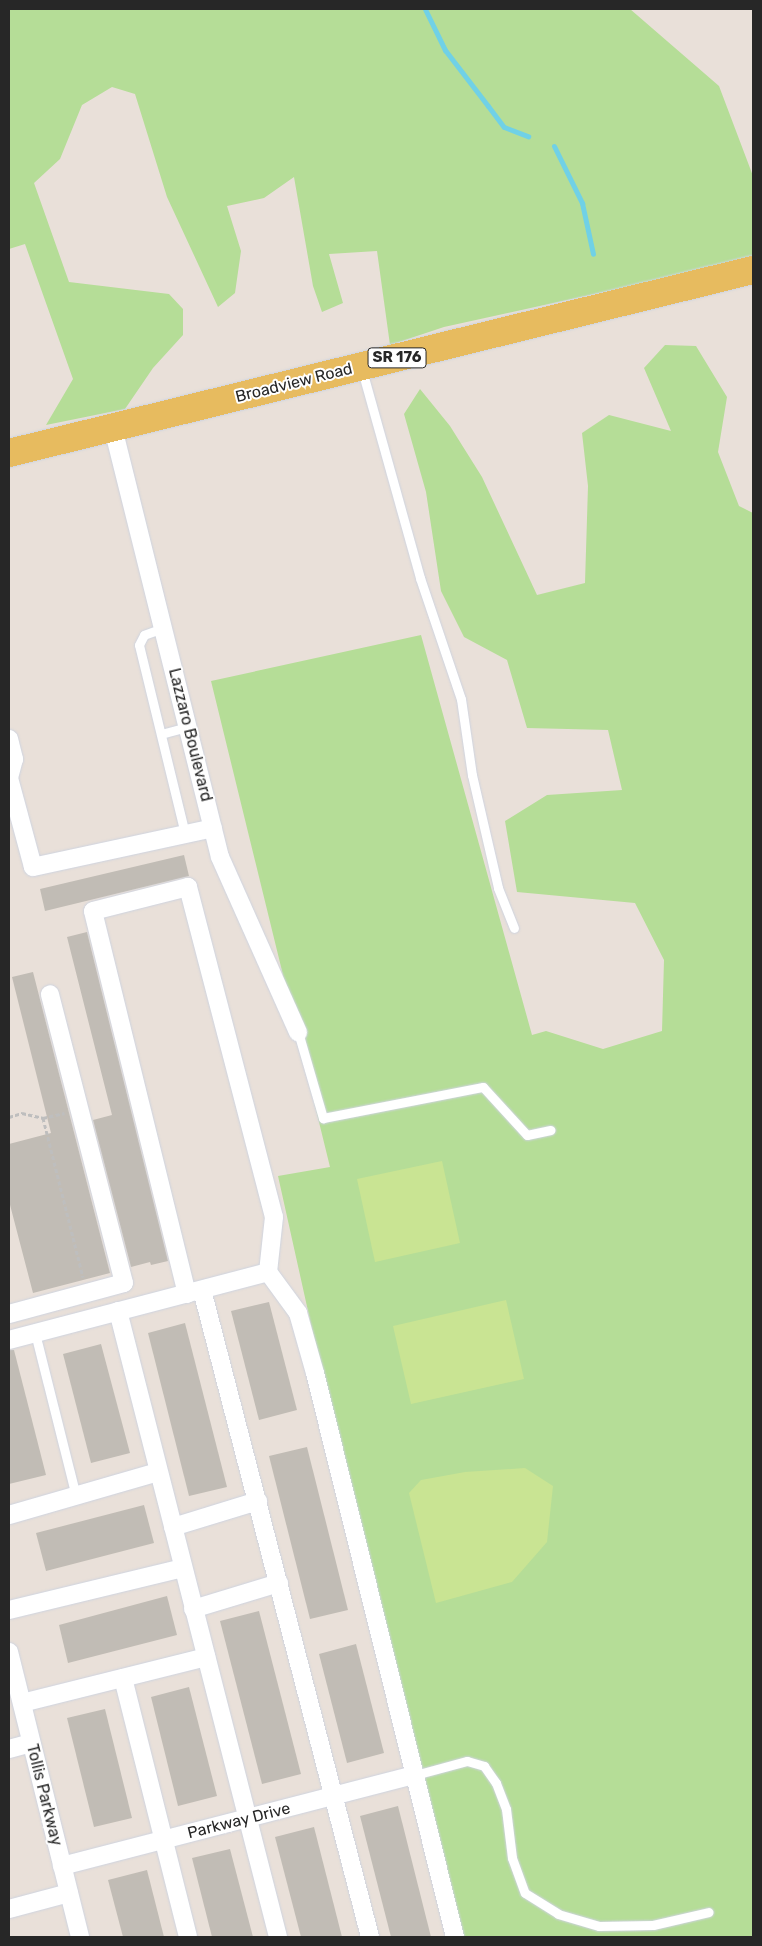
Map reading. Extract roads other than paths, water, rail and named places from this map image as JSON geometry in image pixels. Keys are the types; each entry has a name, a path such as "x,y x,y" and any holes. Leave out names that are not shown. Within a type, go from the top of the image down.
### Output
{"main road":[{"name":"Broadview Road","path":"9,453 753,270"}],"street":[{"name":"Lazzaro Boulevard","path":"113,428 220,857 298,1032"},
{"path":"9,739 14,759 9,778 33,867 213,828"},
{"path":"370,1937 258,1502 195,1292 93,911 188,887 274,1217 268,1272 298,1313 455,1937"},
{"path":"9,1314 124,1283 50,994"},
{"path":"9,1340 268,1272"},
{"path":"118,1311 278,1937"},
{"path":"9,1515 158,1472"},
{"path":"172,1527 258,1502"},
{"path":"9,1610 183,1568"},
{"path":"193,1608 279,1583"},
{"name":"Tollis Parkway","path":"9,1652 80,1937"},
{"path":"22,1703 206,1657"},
{"path":"123,1678 188,1937"},
{"path":"9,1749 32,1743"},
{"name":"Parkway Drive","path":"62,1866 415,1775"},
{"path":"9,1909 69,1893"}],"lane":[{"path":"361,366 420,578 460,699 472,774 498,888 514,928"},
{"path":"163,628 144,635 139,645 185,834"},
{"path":"161,734 188,727"},
{"path":"298,1032 323,1118 483,1088 527,1135 550,1130"},
{"path":"35,1333 76,1496"},
{"path":"415,1775 467,1761 484,1766 496,1783 506,1809 512,1858 524,1893 558,1914 599,1926 653,1925 709,1912"}],"waterway":[{"path":"425,9 445,50 504,127 528,136"},
{"path":"554,146 582,203 593,254"}]}
